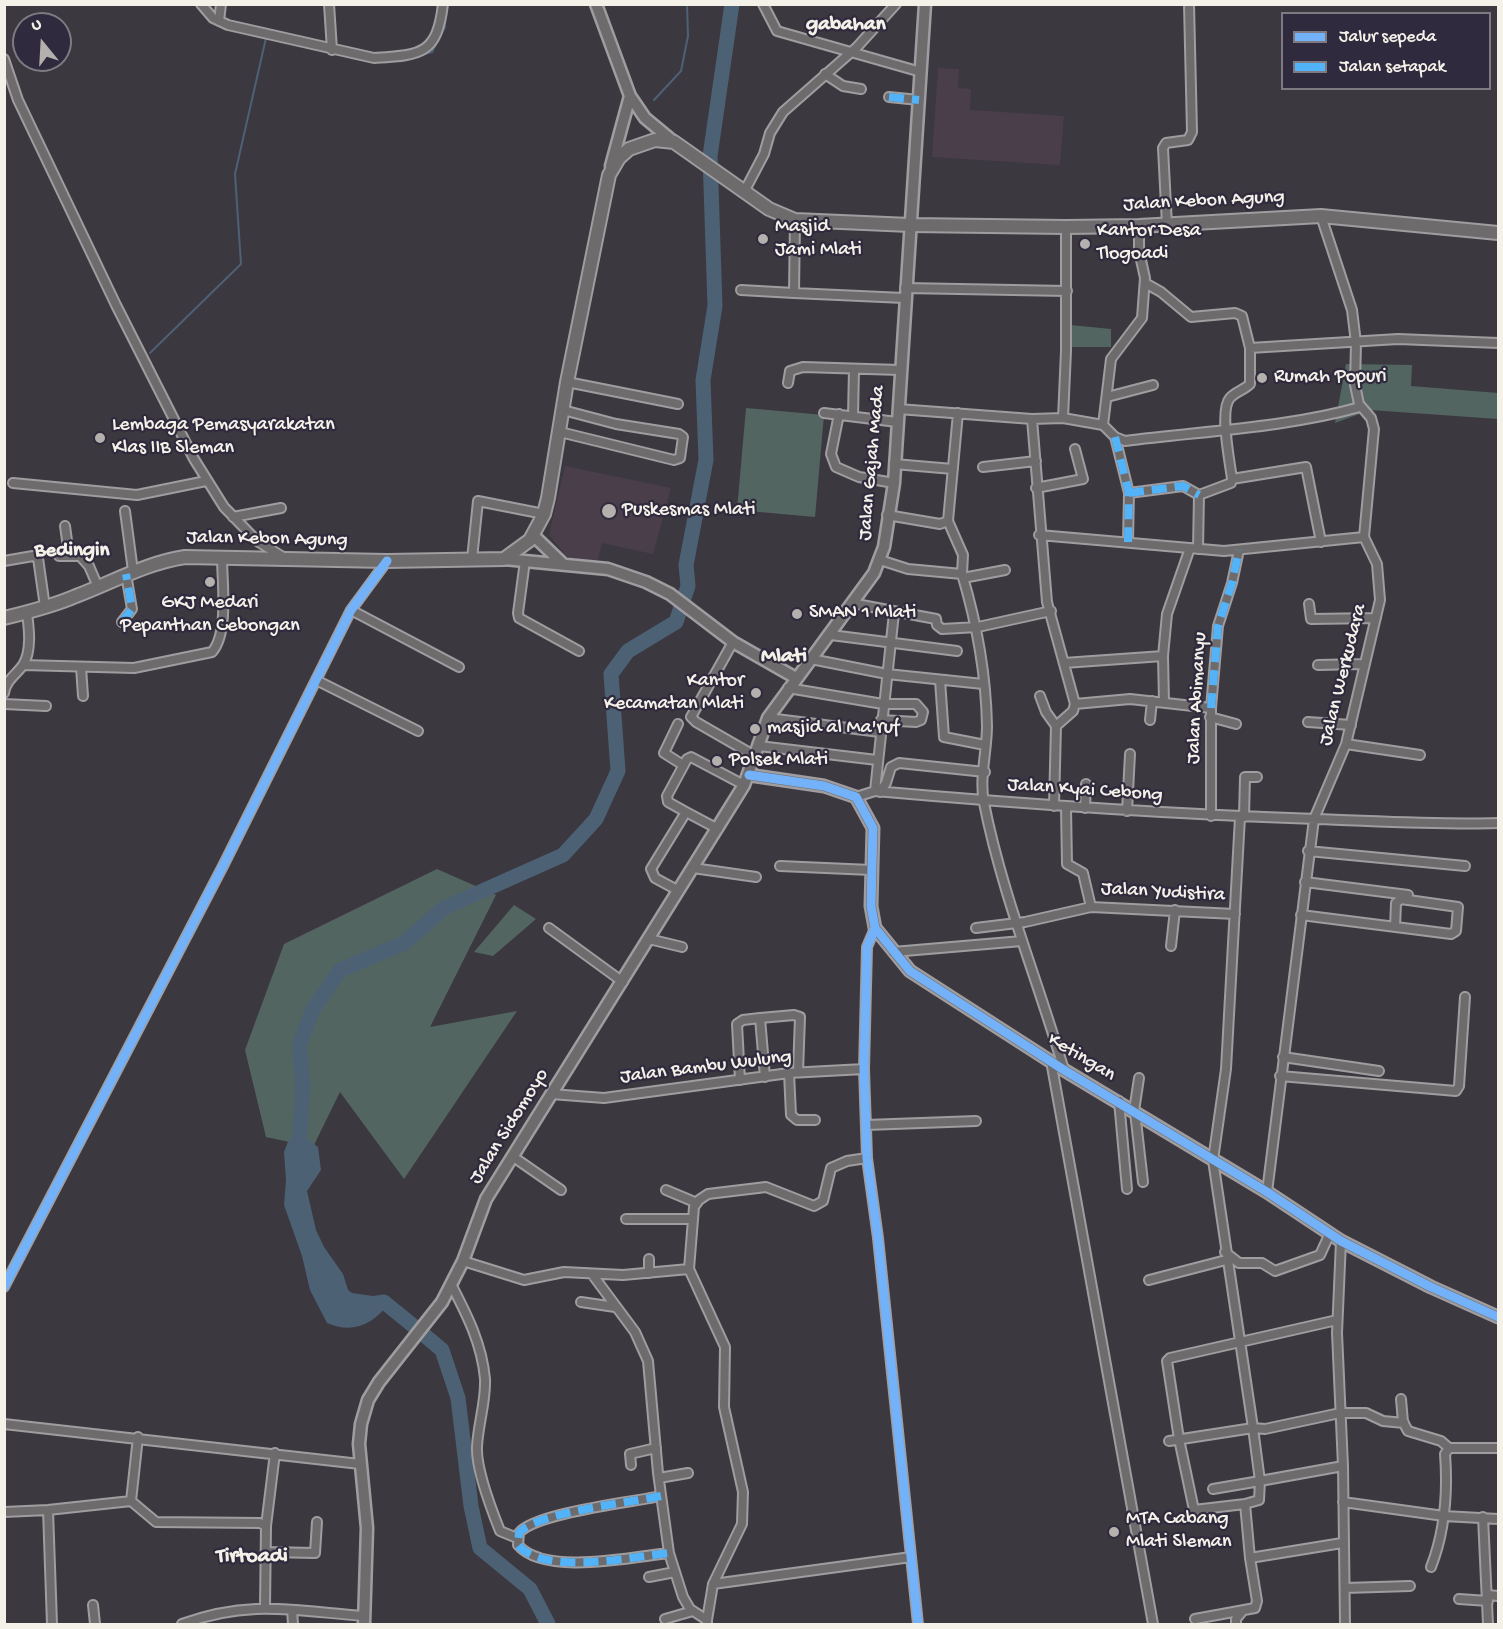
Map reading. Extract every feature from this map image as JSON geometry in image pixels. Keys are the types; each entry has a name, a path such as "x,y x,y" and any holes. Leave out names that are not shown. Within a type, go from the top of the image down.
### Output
{"main road":[{"path":"596,4 630,96 645,118 674,142"},
{"name":"Jalan Gajah Mada","path":"795,678 831,635 851,603 874,573 884,547 887,515 894,483 926,4"},
{"path":"504,559 534,536 544,514 567,382 609,175 630,96"},
{"path":"609,175 619,158 641,143 655,140 674,142"},
{"name":"Jalan Kebon Agung","path":"674,142 769,209 795,219 910,225 1066,227 1167,225 1321,216 1498,232"},
{"path":"534,536 563,564"},
{"name":"Jalan Kebon Agung","path":"4,618 45,607 163,560 222,557 387,561 504,559"},
{"path":"504,559 608,569 645,582 670,594 733,642 795,678"},
{"name":"Jalan Sidomoyo","path":"364,1620 367,1528 360,1464 361,1424 368,1400 442,1302 463,1261 486,1199 718,829 747,780 768,718 795,678"},
{"path":"747,780 824,786 856,797 873,828 871,870 875,928"},
{"name":"Ketingan","path":"875,928 910,970 1051,1062 1267,1192 1341,1241 1431,1287 1498,1317"}],"street":[{"path":"201,4 219,21 332,50 374,58 395,57 428,48 435,41 443,4"},
{"path":"219,21 221,4"},
{"path":"328,4 332,50"},
{"path":"763,4 777,31 921,72"},
{"path":"739,188 764,154 770,133 783,112 857,47 896,4"},
{"path":"1167,225 1163,148 1166,143 1188,140 1192,132 1189,4"},
{"path":"4,59 18,100 116,305 206,481 233,517 258,541 283,558"},
{"path":"825,74 843,86 861,89"},
{"path":"889,96 919,100"},
{"path":"1039,535 1194,549 1239,550 1364,537 1374,429 1371,418 1360,407 1355,385 1356,343 1352,310 1321,216"},
{"path":"794,293 795,219"},
{"path":"1103,425 1112,359 1142,318 1145,283 1139,251 1139,226"},
{"path":"1062,418 1067,291 1066,227"},
{"path":"1129,493 1183,486 1198,495 1224,488 1231,483 1225,429 1228,401 1246,388 1251,379 1250,348 1242,316 1235,313 1191,317 1161,292 1145,283"},
{"path":"741,290 794,293 1067,291"},
{"path":"1250,348 1398,339 1498,343"},
{"path":"788,383 789,373 796,368 900,370"},
{"path":"853,416 854,369"},
{"path":"567,382 678,404"},
{"path":"1107,397 1154,385"},
{"path":"898,409 1032,419 1062,418 1103,425 1115,437 1125,441 1325,415 1360,407"},
{"path":"560,432 674,460 680,458 684,442 683,437 679,434 616,424 563,411"},
{"path":"824,413 897,422"},
{"path":"958,413 948,521 963,555 963,576 978,627 983,684 984,801 1022,941 1064,1070"},
{"path":"839,414 831,454 836,467 859,477 894,483"},
{"path":"1032,419 1039,535 1047,602 1076,704 1073,711 1056,726"},
{"path":"1115,437 1129,493 1128,542"},
{"path":"1036,488 1083,479 1075,449"},
{"path":"983,467 1036,461"},
{"path":"894,464 953,469"},
{"path":"1232,479 1306,467 1321,542"},
{"path":"13,483 137,495 206,481"},
{"path":"1164,702 1163,656 1169,606 1194,549 1198,495"},
{"path":"472,559 478,501 544,514"},
{"path":"233,517 281,508"},
{"path":"122,622 132,609 125,511"},
{"path":"887,515 939,524 948,521"},
{"path":"65,526 69,555"},
{"name":"Jalan Werkudara","path":"1267,1192 1308,851 1314,819 1346,744 1363,664 1380,600 1377,564 1364,537"},
{"name":"Jalan Abimanyu","path":"1211,816 1210,708 1218,626 1232,583 1239,550"},
{"path":"59,556 69,555 82,558 98,587"},
{"path":"4,561 33,556 38,558 45,607"},
{"path":"23,664 147,667 212,652 216,647 222,627 222,557"},
{"path":"880,560 908,569 963,576 1005,570"},
{"path":"4,1287 223,866 351,610 387,561"},
{"path":"525,561 518,616 522,621 579,651"},
{"path":"851,603 894,613 936,619 937,625 942,629 978,627 1051,611"},
{"path":"1309,604 1311,619 1376,618"},
{"path":"351,610 459,667"},
{"path":"4,693 9,681 23,664 29,635 27,613"},
{"path":"877,791 877,760 894,613"},
{"path":"831,635 957,651"},
{"path":"733,642 691,717 696,722 757,751 877,760"},
{"path":"1064,663 1163,656"},
{"path":"811,659 887,674 983,684"},
{"path":"1318,665 1363,664"},
{"path":"81,667 83,696"},
{"path":"316,680 418,731"},
{"path":"940,680 944,737 985,745"},
{"path":"788,688 883,704 916,705 922,708 922,716 916,722 881,720"},
{"path":"1040,696 1046,712 1056,726 1054,806"},
{"path":"1076,704 1130,699 1210,708"},
{"path":"1150,720 1152,701"},
{"path":"4,704 46,706"},
{"path":"1210,717 1236,724"},
{"path":"768,718 880,732"},
{"path":"1308,722 1351,725"},
{"path":"678,723 664,753 683,765"},
{"path":"1346,744 1420,755"},
{"path":"1127,811 1130,754"},
{"path":"718,829 667,799 683,765 691,757 747,780"},
{"path":"877,791 886,783 891,767 899,763 985,772"},
{"path":"1257,777 1245,777 1224,1089 1213,1160 1226,1256 1240,1342 1253,1428 1260,1481 1259,1500 1245,1504 1194,1510 1179,1439 1168,1359 1240,1342 1337,1320"},
{"path":"1085,808 1086,784"},
{"name":"Jalan Kyai Cebong","path":"856,797 877,791 1066,808 1211,816 1450,824 1498,823"},
{"name":"Jalan Yudistira","path":"1066,808 1067,864 1083,873 1091,907 1235,914"},
{"path":"679,891 652,876 651,869 686,812"},
{"path":"1308,851 1466,866"},
{"path":"780,866 871,870"},
{"path":"693,868 756,877"},
{"path":"1305,882 1459,901"},
{"path":"1301,915 1395,927 1454,933 1458,907 1401,899 1396,903 1395,927"},
{"path":"975,928 1017,923 1091,907"},
{"path":"1171,946 1175,910"},
{"path":"549,928 623,982"},
{"path":"875,928 867,947 864,1070 867,1158 878,1238 918,1624"},
{"path":"649,939 682,947"},
{"path":"894,952 1022,941"},
{"path":"1280,1076 1456,1091 1459,1086 1465,997"},
{"path":"740,1080 737,1024 743,1020 800,1017 798,1072"},
{"path":"760,1018 765,1077"},
{"path":"1283,1057 1379,1071"},
{"path":"1051,1062 1153,1624"},
{"name":"Jalan Bambu Wulung","path":"551,1094 604,1098 798,1072 864,1070"},
{"path":"789,1073 790,1115 797,1120 815,1119"},
{"path":"1139,1078 1135,1112 1143,1182"},
{"path":"1119,1101 1127,1189"},
{"path":"866,1125 976,1121"},
{"path":"512,1156 561,1190"},
{"path":"592,1274 641,1341 648,1361 658,1478 669,1553 683,1598 693,1611 707,1622 713,1584 742,1524 743,1492 724,1407 725,1347 689,1269 692,1219 697,1203 708,1194 766,1187 814,1206 823,1201 831,1168 846,1161 867,1158"},
{"path":"666,1190 697,1203"},
{"path":"626,1219 692,1219"},
{"path":"1149,1280 1226,1256 1239,1263 1262,1263 1275,1271 1320,1255 1330,1233"},
{"path":"1341,1241 1337,1320 1343,1466 1342,1543 1345,1624"},
{"path":"649,1259 649,1274"},
{"path":"463,1261 524,1280 564,1272 649,1274 689,1269"},
{"path":"451,1284 471,1324 482,1361 484,1398 477,1449 490,1508 500,1531 517,1538"},
{"path":"581,1302 615,1306"},
{"path":"1401,1399 1404,1423 1409,1433 1432,1438 1449,1448 1498,1448"},
{"path":"1169,1441 1265,1428 1340,1413 1366,1413 1383,1421 1404,1423"},
{"path":"4,1424 138,1437 360,1464"},
{"path":"131,1501 138,1437"},
{"path":"632,1465 630,1454 656,1448"},
{"path":"1431,1567 1442,1534 1447,1479 1444,1454 1449,1448"},
{"path":"265,1607 266,1526 275,1453"},
{"path":"1213,1489 1343,1466"},
{"path":"658,1478 688,1473"},
{"path":"661,1496 584,1509 530,1523 521,1530 517,1538 518,1545 531,1556 576,1562 669,1553"},
{"path":"4,1512 48,1510 131,1501 156,1522 260,1523 266,1526"},
{"path":"1343,1502 1444,1516 1498,1519"},
{"path":"1195,1619 1242,1612 1255,1608 1257,1605 1245,1504"},
{"path":"48,1510 52,1624"},
{"path":"1483,1517 1488,1624"},
{"path":"267,1552 315,1552 318,1522"},
{"path":"1250,1558 1342,1543"},
{"path":"713,1584 911,1557"},
{"path":"649,1577 675,1572"},
{"path":"1345,1588 1410,1586"},
{"path":"1459,1599 1498,1596"},
{"path":"93,1605 94,1624"},
{"path":"182,1624 222,1611 265,1607 364,1620"},
{"path":"292,1610 292,1624"},
{"path":"665,1619 693,1611"},
{"path":"1236,1624 1237,1616 1242,1612"}],"shaded area":[{"path":"938,68 959,69 958,88 971,89 970,110 1064,116 1060,165 932,157"},
{"path":"1070,325 1111,329 1111,347 1070,347"},
{"path":"1346,364 1412,365 1411,386 1498,393 1498,419 1370,410 1335,423"},
{"path":"746,408 824,415 815,517 737,510"},
{"name":"Puskesmas Mlati","path":"565,466 671,488 653,554 602,543 597,564 568,558 549,535"},
{"path":"437,869 496,895 430,1027 517,1011 404,1179 340,1092 313,1147 266,1137 245,1050 284,944"},
{"path":"514,905 536,919 493,956 474,952"}],"water":[{"path":"289,1139 307,1139 318,1147 321,1170 307,1191 316,1230 324,1247 343,1274 348,1290 352,1293 387,1298 389,1303 383,1311 369,1322 345,1328 327,1323 310,1290 302,1256 284,1205 286,1180 284,1152"}],"waterway":[{"path":"654,100 681,71 688,36 687,4"},
{"path":"298,1159 303,1085 299,1046 313,1009 340,970 404,943 444,908 563,855 596,819 618,771 611,674 628,651 676,622 688,586 686,565 706,460 703,380 715,306 710,156 732,4"},
{"path":"417,56 432,52 445,27 444,16"},
{"path":"150,353 241,264 235,174 266,38"},
{"path":"314,48 357,58"},
{"path":"370,1304 384,1302 416,1328"},
{"path":"423,1334 442,1350 458,1398 471,1506 480,1548 530,1589 548,1624"}],"marked path":[{"path":"889,97 919,100"},
{"path":"1115,437 1129,493 1128,542"},
{"path":"1129,493 1183,486 1199,495"},
{"path":"1211,708 1218,626 1232,583 1239,550"},
{"path":"122,622 132,609 126,574"},
{"path":"661,1496 585,1509 544,1520 528,1526 519,1533 518,1545 530,1554 547,1560 567,1562 612,1560 669,1553"}],"cycle path":[{"path":"4,1287 223,866 351,610 387,561"},
{"path":"749,775 824,786 856,797 873,828 871,906 875,928 910,971 1064,1070 1267,1192 1341,1241 1431,1287 1498,1317"},
{"path":"875,928 867,947 864,1069 867,1158 878,1238 918,1624"}],"place":[{"name":"Masjid Jami Mlati","path":"763,239"},
{"name":"Kantor Desa Tlogoadi","path":"1085,244"},
{"name":"Rumah Popuri","path":"1262,378"},
{"name":"Lembaga Pemasyarakatan Klas IIB Sleman","path":"100,438"},
{"name":"Puskesmas Mlati","path":"609,511"},
{"name":"GKJ Medari Pepanthan Cebongan","path":"210,582"},
{"name":"SMAN 1 Mlati","path":"797,614"},
{"name":"Kantor Kecamatan Mlati","path":"756,693"},
{"name":"masjid al Ma'ruf","path":"755,729"},
{"name":"Polsek Mlati","path":"717,761"},
{"name":"MTA Cabang Mlati Sleman","path":"1114,1532"}],"district":[{"name":"gabahan","path":"846,26"},
{"name":"Bedingin","path":"72,552"},
{"name":"Mlati","path":"784,658"},
{"name":"Tirtoadi","path":"252,1558"}]}
